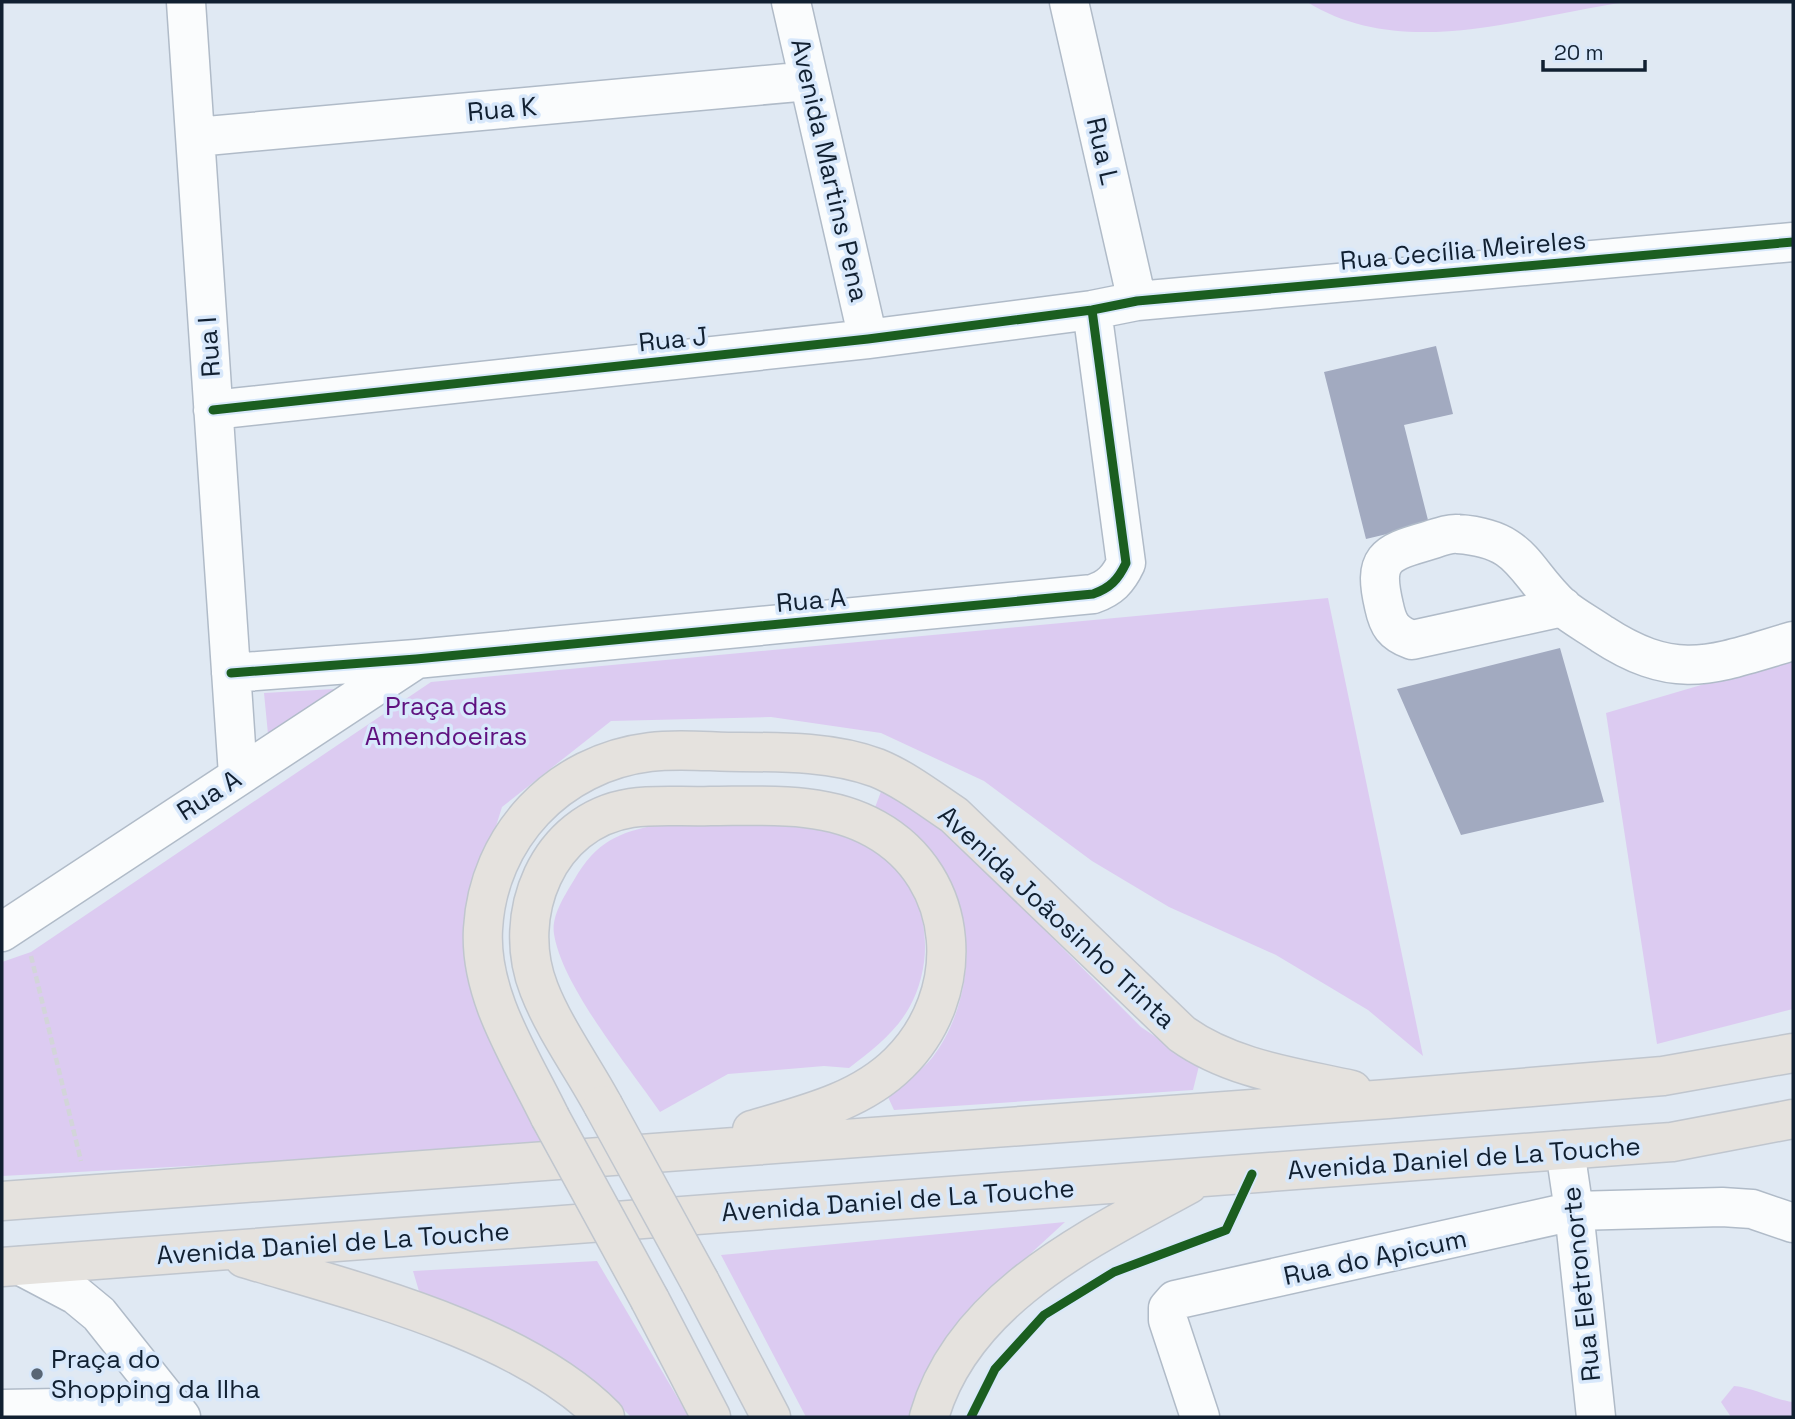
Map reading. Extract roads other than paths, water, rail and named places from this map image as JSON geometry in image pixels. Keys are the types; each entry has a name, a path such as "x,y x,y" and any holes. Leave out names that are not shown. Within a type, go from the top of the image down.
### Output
{"main road":[{"name":"Avenida Joãosinho Trinta","path":"711,1417 550,1117 494,1002 487,974 483,931 489,889 503,852 526,817 557,790 595,767 651,752 801,752 877,769 918,791 954,815 1182,1034 1198,1045 1237,1063 1388,1099"},
{"name":"Avenida Joãosinho Trinta","path":"684,1150 845,1099 898,1064 932,1019 942,993 947,965 946,930 939,898 923,870 904,848 875,828 821,809 762,806 630,808 586,826 565,843 546,865 534,893 530,919 530,951 539,989 771,1417"},
{"path":"2,1201 1388,1099 1663,1076 1793,1054"},
{"name":"Avenida Daniel de La Touche","path":"11,1267 1672,1142 1793,1119"},
{"path":"929,1417 950,1371 977,1329 1010,1296 1086,1241 1201,1177"},
{"path":"222,1251 391,1303 457,1327 550,1376 605,1417"}],"street":[{"name":"Rua I","path":"186,2 238,775"},
{"name":"Avenida Martins Pena","path":"791,2 868,339"},
{"name":"Rua L","path":"1069,2 1137,301"},
{"name":"Rua K","path":"195,137 809,81"},
{"name":"Rua Cecília Meireles","path":"1137,301 1793,242"},
{"name":"Rua J","path":"213,410 868,339 1092,310 1137,301"},
{"name":"Rua A","path":"231,673 416,659 1093,594 1108,589 1119,577 1126,563 1092,310"},
{"path":"1563,607 1642,657 1669,665 1704,666 1793,641"},
{"name":"Rua A","path":"12,942 238,775 416,659"},
{"name":"Rua Eletronorte","path":"1565,1150 1596,1417"},
{"name":"Rua do Apicum","path":"1200,1417 1168,1320 1168,1308 1175,1300 1574,1211 1722,1207 1752,1209 1793,1223"},
{"path":"11,1267 76,1295 99,1314 176,1412"},
{"path":"2,1409 176,1412"}],"place":[{"name":"Praça do Shopping da Ilha","path":"37,1374"}],"park label":[{"name":"Praça das Amendoeiras","path":"446,721"}]}
